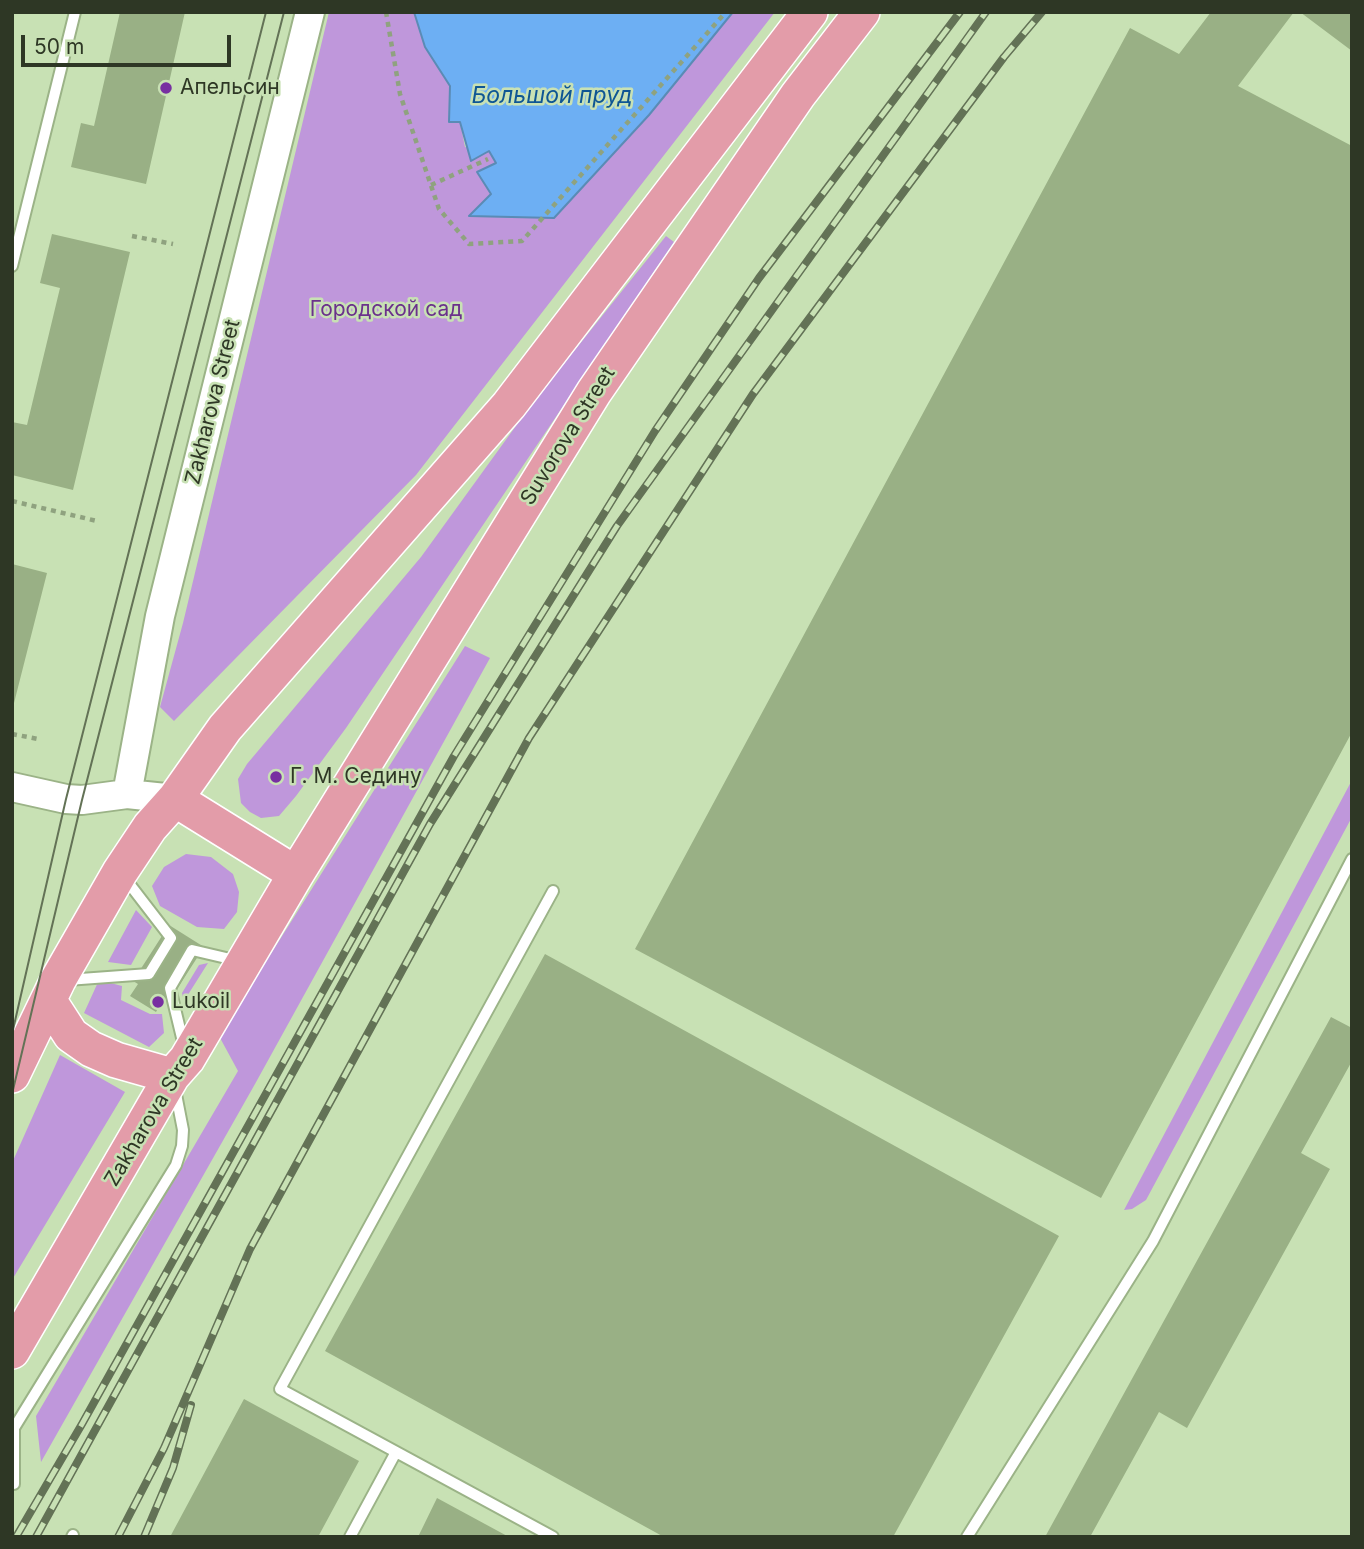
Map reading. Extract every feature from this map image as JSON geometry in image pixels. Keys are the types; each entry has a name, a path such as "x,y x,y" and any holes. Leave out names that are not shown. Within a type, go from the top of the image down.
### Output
{"main road":[{"path":"12,1075 53,991 120,872 150,827 175,799 225,729 509,405 810,12"},
{"name":"Suvorova Street","path":"296,874 594,392 798,95 862,12"},
{"path":"175,799 296,874"},
{"name":"Zakharova Street","path":"12,1351 296,874"},
{"path":"53,991 71,1035 91,1049 116,1060 179,1067"}],"street":[{"name":"Zakharova Street","path":"127,794 160,616 310,12"},
{"path":"12,787 74,799 127,794 175,799"}],"lane":[{"path":"12,266 75,12"},
{"path":"967,1537 1153,1241 1352,859"},
{"path":"53,991 149,974 171,938 120,872"},
{"path":"552,891 280,1389 553,1537"},
{"path":"14,1485 14,1428 176,1165 182,1146 179,1067 170,988 192,950 243,962"},
{"path":"350,1537 396,1452"}],"path":[{"path":"386,12 400,94 439,209 469,244 522,241 726,12"},
{"path":"431,186 488,159"},
{"path":"132,236 173,244"},
{"path":"12,501 97,521"},
{"path":"12,734 38,739"}],"green space":[{"name":"Городской сад","path":"329,12 414,12 425,47 450,86 449,122 460,122 465,147 489,151 496,163 491,194 469,216 554,218 649,115 733,12 775,12 416,475 174,721 160,707 183,623"},
{"path":"666,236 674,242 346,728 279,816 261,818 250,812 241,803 238,779 247,764 421,557 534,401"},
{"path":"465,646 490,658 255,1084 41,1462 36,1416 238,1071 219,1036"},
{"path":"1352,780 1352,817 1146,1200 1132,1209 1124,1210"},
{"path":"186,854 211,857 233,874 239,892 237,912 224,929 197,927 160,906 152,886 164,867"},
{"path":"136,910 152,927 131,965 108,962"},
{"path":"208,963 184,1001 182,993 199,965"},
{"path":"99,980 122,986 121,1000 150,1014 162,1014 164,1033 149,1047 84,1013"},
{"path":"60,1055 125,1092 12,1280 12,1163"}],"water":[{"name":"Большой пруд","path":"414,12 733,12 649,115 554,218 469,216 491,194 477,172 496,163 489,151 471,161 460,122 449,122 450,86 425,47"}],"building":[{"path":"120,12 185,12 146,184 71,167 81,123 94,126"},
{"path":"1211,12 1294,12 1238,86 1352,146 1352,732 1101,1198 635,949 1130,28 1179,54"},
{"path":"1300,12 1352,12 1352,51"},
{"path":"52,234 130,252 73,490 12,475 12,422 27,425 60,288 40,283"},
{"path":"12,564 47,573 13,707 12,707"},
{"path":"169,925 204,947 168,1003 162,1000 156,1012 130,996 138,984 133,981"},
{"path":"545,954 1059,1236 893,1537 664,1537 325,1351"},
{"path":"1331,1017 1352,1028 1352,1061 1301,1153 1330,1169 1187,1428 1159,1412 1090,1537 1045,1537"},
{"path":"244,1399 359,1461 318,1537 170,1537"},
{"path":"437,1498 509,1537 418,1537"}],"tram line":[{"path":"12,1034 66,799 266,12"},
{"path":"12,1094 82,800 284,12"}],"railway":[{"path":"16,1537 82,1424 454,756 655,431 759,278 960,12"},
{"path":"36,1537 430,824 617,526 986,12"},
{"path":"118,1537 164,1448 250,1249 529,738 753,394 1004,57 1042,12"},
{"path":"144,1537 173,1468 191,1405"}],"place":[{"name":"Апельсин","path":"166,88"},
{"name":"Г. М. Седину","path":"276,777"},
{"name":"Lukoil","path":"158,1002"}]}
